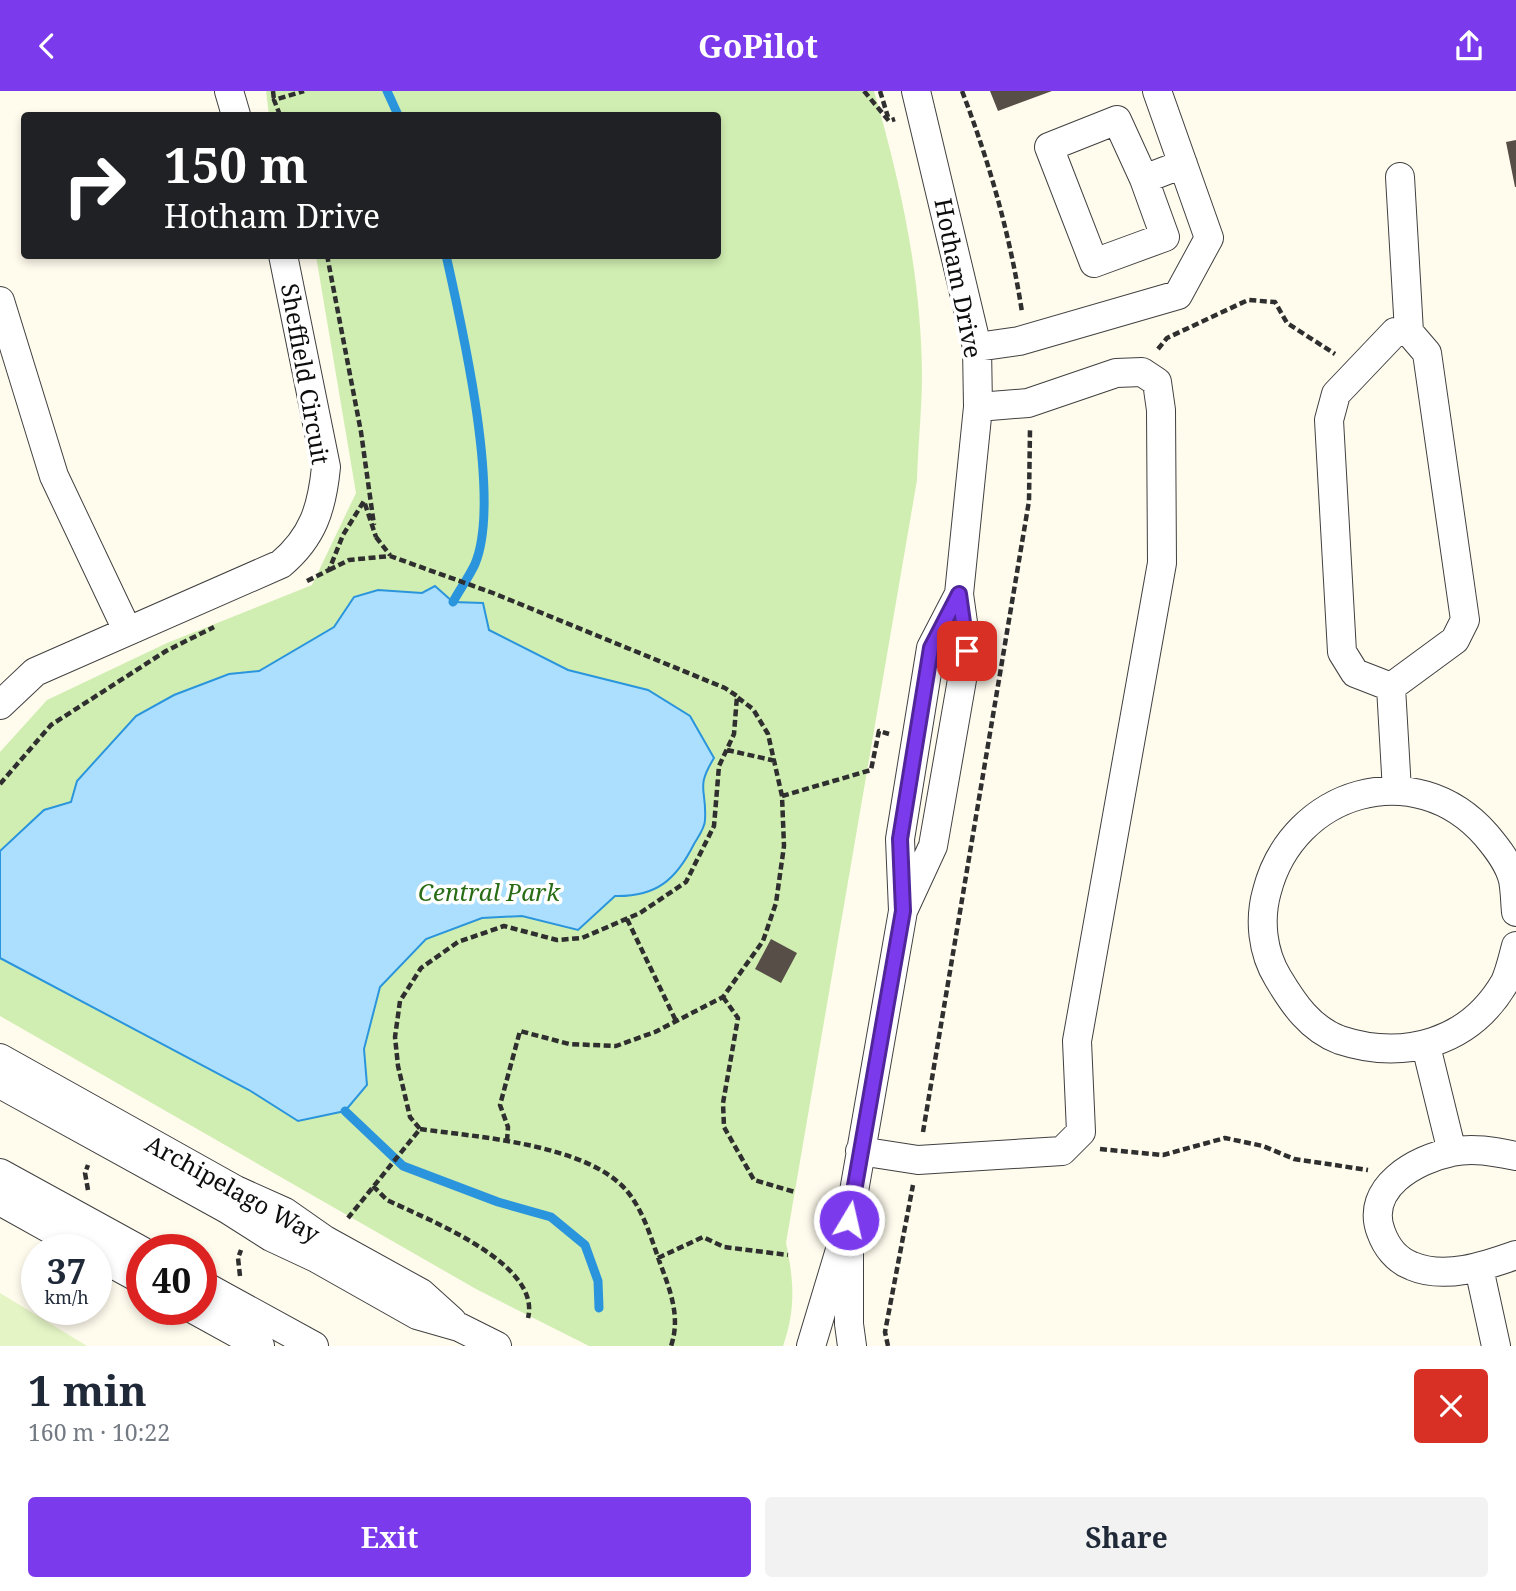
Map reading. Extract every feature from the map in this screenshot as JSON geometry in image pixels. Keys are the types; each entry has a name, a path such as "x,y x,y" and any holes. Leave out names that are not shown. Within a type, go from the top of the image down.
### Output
{"street":[{"path":"229,91 235,112"},
{"name":"Hotham Drive","path":"811,1346 849,1220 903,911 900,839 931,648 959,594 978,407 977,347 916,91"},
{"path":"977,347 1019,341 1178,295 1209,237 1157,91"},
{"path":"1116,120 1144,179 1165,237 1094,264 1049,147 1116,120"},
{"path":"1144,179 1183,164"},
{"path":"1391,687 1455,640 1465,620 1427,353 1409,332 1400,177"},
{"name":"Sheffield Circuit","path":"0,705 35,672 281,564 298,549 314,526 323,497 326,467 284,259"},
{"path":"0,301 54,476 127,630"},
{"path":"1391,687 1355,673 1342,652 1329,421 1336,394 1395,332 1409,332"},
{"path":"860,1151 918,1160 1062,1151 1082,1132 1077,1041 1162,563 1161,410 1157,382 1142,372 1116,373 1027,403 978,407"},
{"path":"1391,687 1397,791"},
{"path":"1516,912 1513,879 1501,853 1471,819 1437,800 1397,791 1371,792 1339,801 1302,826 1274,865 1261,911 1268,962 1299,1013 1338,1039 1388,1051 1426,1046 1475,1019 1505,981 1516,946"},
{"path":"1426,1046 1452,1152"},
{"name":"Archipelago Way","path":"0,1058 236,1190 285,1212 325,1240 421,1293 461,1335"},
{"name":"Archipelago Way","path":"0,1084 227,1209 271,1237 316,1258 417,1315 461,1335 497,1346"},
{"path":"1516,1156 1488,1150 1452,1152 1401,1172 1383,1193 1377,1221 1387,1248 1411,1266 1440,1272 1479,1268 1516,1255"},
{"path":"0,1173 126,1242"},
{"path":"0,1201 59,1234"},
{"name":"Hotham Drive","path":"849,1220 849,1324 852,1346"},
{"path":"1479,1268 1496,1346"},
{"path":"217,1293 314,1346"},
{"path":"217,1322 260,1346"}],"path":[{"path":"273,91 279,112"},
{"path":"274,100 304,91"},
{"path":"880,91 889,121"},
{"path":"328,259 361,432 376,537"},
{"path":"1142,372 1167,338 1248,300 1275,302 1287,324 1325,345 1356,374"},
{"path":"329,570 343,535 364,501 376,537 390,556"},
{"path":"304,583 349,560 390,556 493,593 725,688 753,709 768,734 782,796 784,846 776,903 763,941 723,997 676,1021 616,1046 569,1044 520,1031 500,1105 508,1127 508,1142"},
{"path":"0,784 51,725 166,651 216,626"},
{"path":"671,1346 675,1334 673,1299 643,1215 626,1189 607,1175 557,1151 420,1129 410,1117 398,1066 395,1037 400,1001 421,968 458,942 504,926 558,940 582,938 627,919 686,882 713,826 719,766 734,734 737,696"},
{"path":"727,750 776,761"},
{"path":"782,796 856,775"},
{"path":"627,919 676,1021"},
{"path":"723,997 738,1018 723,1103 724,1127 754,1180 795,1192"},
{"path":"348,1219 420,1129"},
{"path":"1082,1132 1102,1150 1163,1155 1224,1138 1263,1146 1294,1159 1370,1170 1383,1193"},
{"path":"373,1186 387,1200 499,1260 514,1275 526,1293 530,1308 528,1318"},
{"path":"658,1258 703,1237 724,1247 788,1255"}],"green space":[{"name":"Central Park","path":"266,91 874,91 901,196 918,302 922,374 917,480 786,1243 791,1270 792,1307 783,1346 589,1346 476,1289 0,1016 0,752 47,700 167,643 312,585 356,493 317,259 721,259 721,112 269,112"},
{"path":"0,1293 21,1306 21,1325 53,1325 87,1346 0,1346"}],"water":[{"path":"435,586 453,602 483,603 489,630 568,670 648,690 690,716 714,758 703,783 704,826 672,877 642,893 615,896 578,930 522,916 482,918 426,939 380,987 364,1049 367,1085 345,1111 298,1121 249,1090 0,958 0,851 44,810 71,802 77,781 136,716 174,695 229,674 259,671 334,627 354,597 378,590 422,593"}],"building":[{"path":"990,91 1052,91 998,111"},
{"path":"1516,140 1516,187 1515,187 1506,142"},
{"path":"771,939 797,953 781,983 755,969"}],"waterway":[{"path":"387,91 397,112"},
{"path":"447,259 477,412 484,499 482,535 475,564 453,602"},
{"path":"345,1111 403,1166 498,1202 551,1217 585,1245 598,1281 599,1308"}],"route":[{"path":"849,1220 903,911 900,839 931,648 959,594 967,651"}]}
